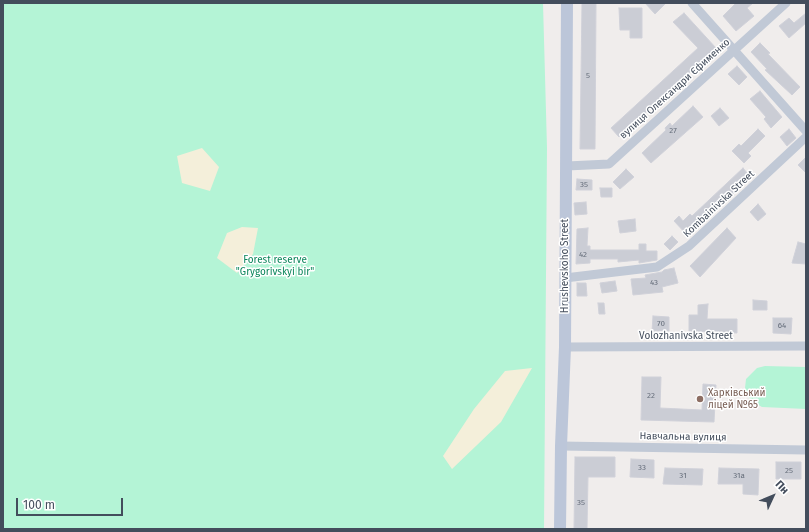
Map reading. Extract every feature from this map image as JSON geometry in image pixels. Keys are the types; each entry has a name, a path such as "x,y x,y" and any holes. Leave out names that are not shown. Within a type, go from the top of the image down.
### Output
{"street":[{"name":"Hrushevskoho Street","path":"560,529 561,446 565,347 567,3"},
{"path":"692,3 806,131"},
{"name":"вулиця Олександри Єфименко","path":"567,166 609,164 786,3"},
{"name":"Kombainivska Street","path":"565,278 657,267 689,246 806,137"},
{"name":"Volozhanivska Street","path":"565,347 806,346"},
{"name":"Навчальна вулиця","path":"561,446 806,450"}],"green space":[{"name":"Forest reserve \"Grygorivskyi bir\"","path":"3,3 543,3 547,148 544,529 3,529"},
{"path":"765,366 806,367 806,409 762,407 753,402 747,395 745,388 746,379 757,368"}],"sand":[{"path":"202,148 219,167 210,191 182,183 177,156"},
{"path":"242,227 258,228 253,254 237,273 217,258 227,233"},
{"path":"532,368 501,422 452,469 443,456 474,409 505,371"}],"building":[{"path":"582,3 596,3 595,149 580,149"},
{"path":"645,3 666,3 655,14"},
{"path":"736,3 753,3 747,8 754,16 736,31 723,16"},
{"path":"619,8 642,8 642,38 630,38 630,30 620,30"},
{"path":"684,13 716,48 619,137 611,128 698,48 673,22"},
{"path":"806,13 806,23 789,38 779,26 789,18 794,23"},
{"path":"760,43 770,53 768,54 800,87 792,95 765,70 767,69 751,52"},
{"path":"737,66 747,77 739,85 728,74"},
{"path":"760,91 782,117 771,128 764,119 766,117 750,99"},
{"path":"693,106 703,117 651,163 642,153 666,130 665,128 670,123 672,126"},
{"path":"720,108 729,118 719,126 711,116"},
{"path":"758,129 765,136 748,153 751,156 744,163 732,151 739,144 741,146"},
{"path":"789,129 796,138 787,146 780,137"},
{"path":"806,157 806,173 798,165"},
{"path":"743,168 751,178 687,235 674,221 679,216 683,221 690,214 692,216"},
{"path":"626,169 634,177 620,189 613,182"},
{"path":"577,179 592,180 592,190 576,190"},
{"path":"600,188 612,188 612,197 601,197"},
{"path":"586,202 587,214 575,215 574,203"},
{"path":"758,204 766,214 758,221 750,212"},
{"path":"635,219 636,231 620,233 618,221"},
{"path":"588,228 587,246 590,246 590,250 639,250 639,244 646,244 646,251 657,251 657,260 639,263 639,260 618,262 618,259 590,259 590,263 576,264 577,229"},
{"path":"727,228 736,238 700,277 690,266"},
{"path":"672,236 678,242 670,250 664,244"},
{"path":"798,242 806,244 806,264 792,263"},
{"path":"674,268 678,283 662,287 663,292 633,295 631,279 646,278 645,275"},
{"path":"615,281 617,291 602,293 600,283"},
{"path":"577,283 586,283 587,296 577,296"},
{"path":"753,300 767,301 767,310 753,310"},
{"path":"598,303 604,303 605,314 599,314"},
{"path":"708,304 707,319 737,319 737,333 689,331 689,315 698,315 698,305"},
{"path":"653,316 669,317 669,331 652,331"},
{"path":"773,318 792,318 791,334 773,333"},
{"path":"642,377 661,377 660,408 702,410 703,384 716,385 714,422 641,420"},
{"path":"575,457 615,457 615,477 588,477 587,529 574,529"},
{"path":"631,459 654,460 654,478 630,477"},
{"path":"776,462 801,462 801,479 776,479"},
{"path":"665,468 703,469 702,485 663,484"},
{"path":"719,468 759,469 758,495 743,494 743,484 718,484"}],"place":[{"name":"Харківський ліцей №65","path":"700,399"}]}
